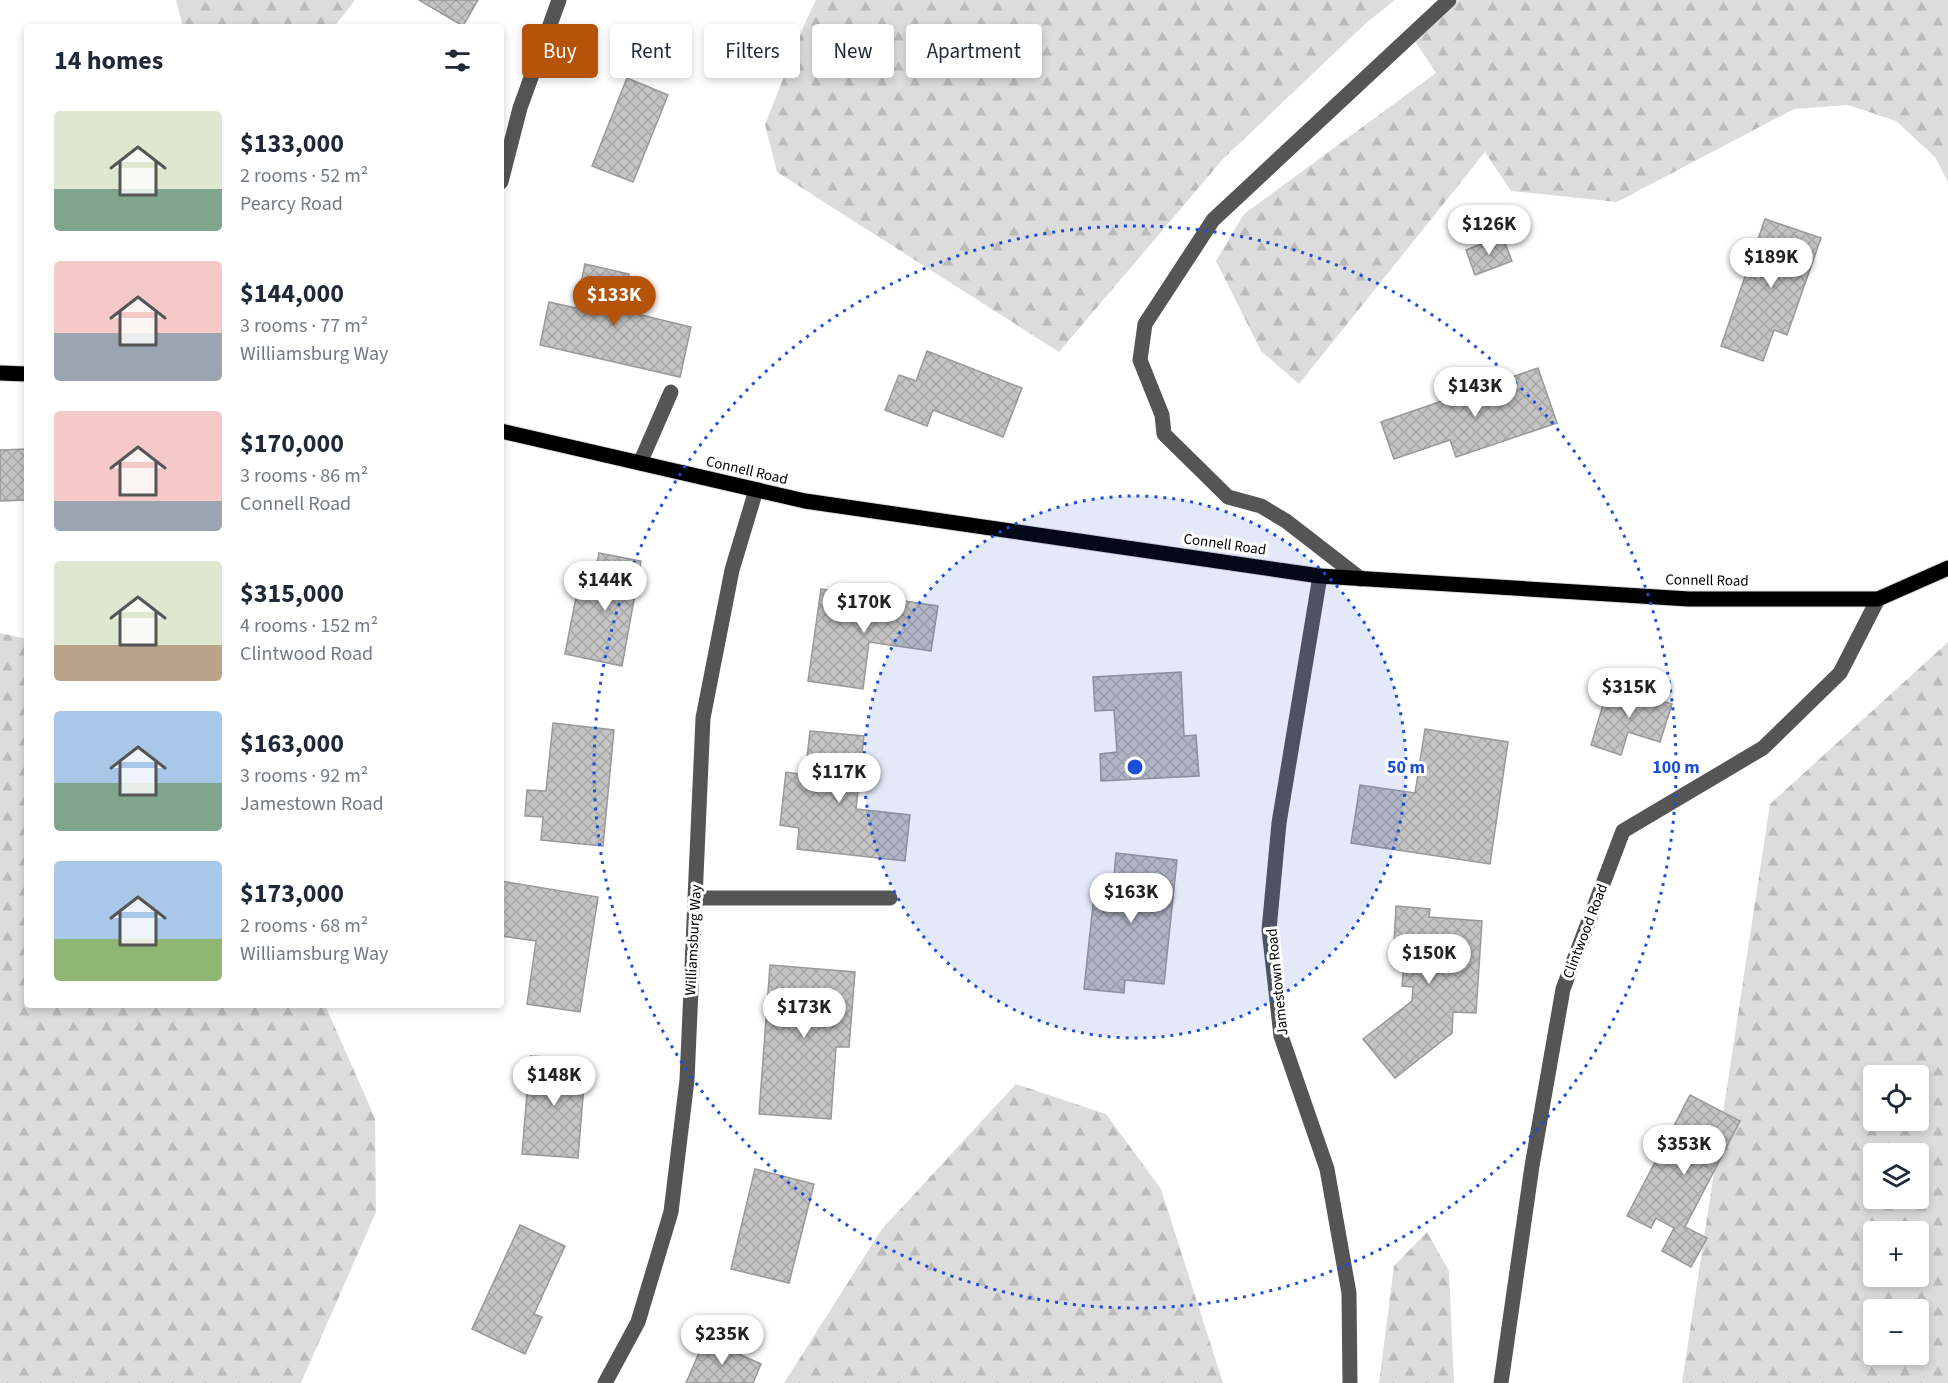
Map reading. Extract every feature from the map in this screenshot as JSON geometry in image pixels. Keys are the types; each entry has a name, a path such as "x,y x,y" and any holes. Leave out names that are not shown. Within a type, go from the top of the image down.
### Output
{"main road":[{"path":"0,373 24,374"},
{"name":"Connell Road","path":"504,432 805,501 1320,576 1689,599 1878,599 1948,568"}],"street":[{"path":"504,170 520,108 559,0"},
{"path":"1361,579 1286,521 1261,506 1228,496 1164,434 1162,415 1140,360 1145,324 1213,220 1449,0"},
{"path":"640,464 671,392"},
{"name":"Williamsburg Way","path":"605,1383 639,1322 671,1212 687,1080 703,718 732,570 756,490"},
{"name":"Jamestown Road","path":"1320,576 1279,823 1269,930 1281,1036 1327,1169 1349,1293 1350,1383"},
{"name":"Clintwood Road","path":"1501,1383 1532,1166 1563,989 1623,831 1763,748 1840,674 1878,599"},
{"path":"695,898 890,898"}],"green space":[{"path":"176,0 355,0 336,24 182,24"},
{"path":"816,0 1395,0 1366,23 1223,159 1059,352 777,172 765,125 783,78 800,78 800,36"},
{"path":"1459,0 1948,0 1948,182 1935,157 1896,121 1848,105 1794,109 1617,202 1511,191 1485,152 1299,384 1261,351 1216,261 1244,214 1436,73 1411,35"},
{"path":"0,633 24,638 24,1008 326,1008 375,1118 376,1212 301,1383 0,1383"},
{"path":"1948,642 1948,1383 1682,1383 1770,804"},
{"path":"1016,1084 1106,1114 1161,1189 1223,1383 784,1383 882,1229"},
{"path":"1427,1232 1449,1271 1454,1383 1379,1383 1394,1266"}],"building":[{"path":"419,0 478,0 464,24 460,24"},
{"path":"627,78 668,95 633,182 592,166"},
{"path":"1765,219 1821,238 1787,335 1774,330 1763,361 1721,346"},
{"path":"1502,236 1512,261 1475,275 1466,250"},
{"path":"585,264 629,274 621,310 691,327 680,377 540,345 549,302 576,308"},
{"path":"927,351 1022,388 1003,437 933,410 927,426 885,410 899,375 916,381"},
{"path":"1538,368 1557,423 1456,457 1450,440 1394,459 1381,422"},
{"path":"24,449 24,500 0,501 0,450"},
{"path":"599,553 641,561 622,666 565,654 578,587 592,590"},
{"path":"821,589 938,606 931,651 869,642 863,689 808,681"},
{"path":"1181,672 1184,736 1196,735 1199,776 1101,781 1100,754 1117,752 1114,710 1095,711 1093,677"},
{"path":"1609,685 1672,704 1660,742 1628,732 1621,755 1591,745"},
{"path":"553,723 614,730 603,846 541,840 543,817 525,816 527,790 546,791"},
{"path":"1425,729 1508,742 1490,864 1351,843 1360,785 1415,793"},
{"path":"810,731 864,736 856,809 910,815 905,861 797,849 799,828 780,825 786,772 805,775"},
{"path":"1116,853 1177,860 1164,984 1125,980 1124,993 1084,989 1095,886 1113,888"},
{"path":"504,881 598,897 580,1012 527,1004 536,941 504,936"},
{"path":"1396,906 1430,909 1429,917 1482,921 1476,1013 1453,1012 1452,1033 1395,1078 1363,1039 1412,1001 1413,987 1402,986 1404,962 1393,961"},
{"path":"770,965 855,972 849,1047 836,1047 831,1119 759,1114"},
{"path":"530,1056 586,1060 578,1158 522,1154"},
{"path":"1690,1095 1740,1121 1685,1227 1707,1238 1691,1267 1662,1251 1674,1228 1656,1218 1651,1228 1627,1216"},
{"path":"755,1169 814,1184 789,1283 731,1269"},
{"path":"520,1225 565,1246 534,1314 542,1317 525,1354 472,1329"},
{"path":"705,1339 761,1364 753,1383 686,1383"}]}
